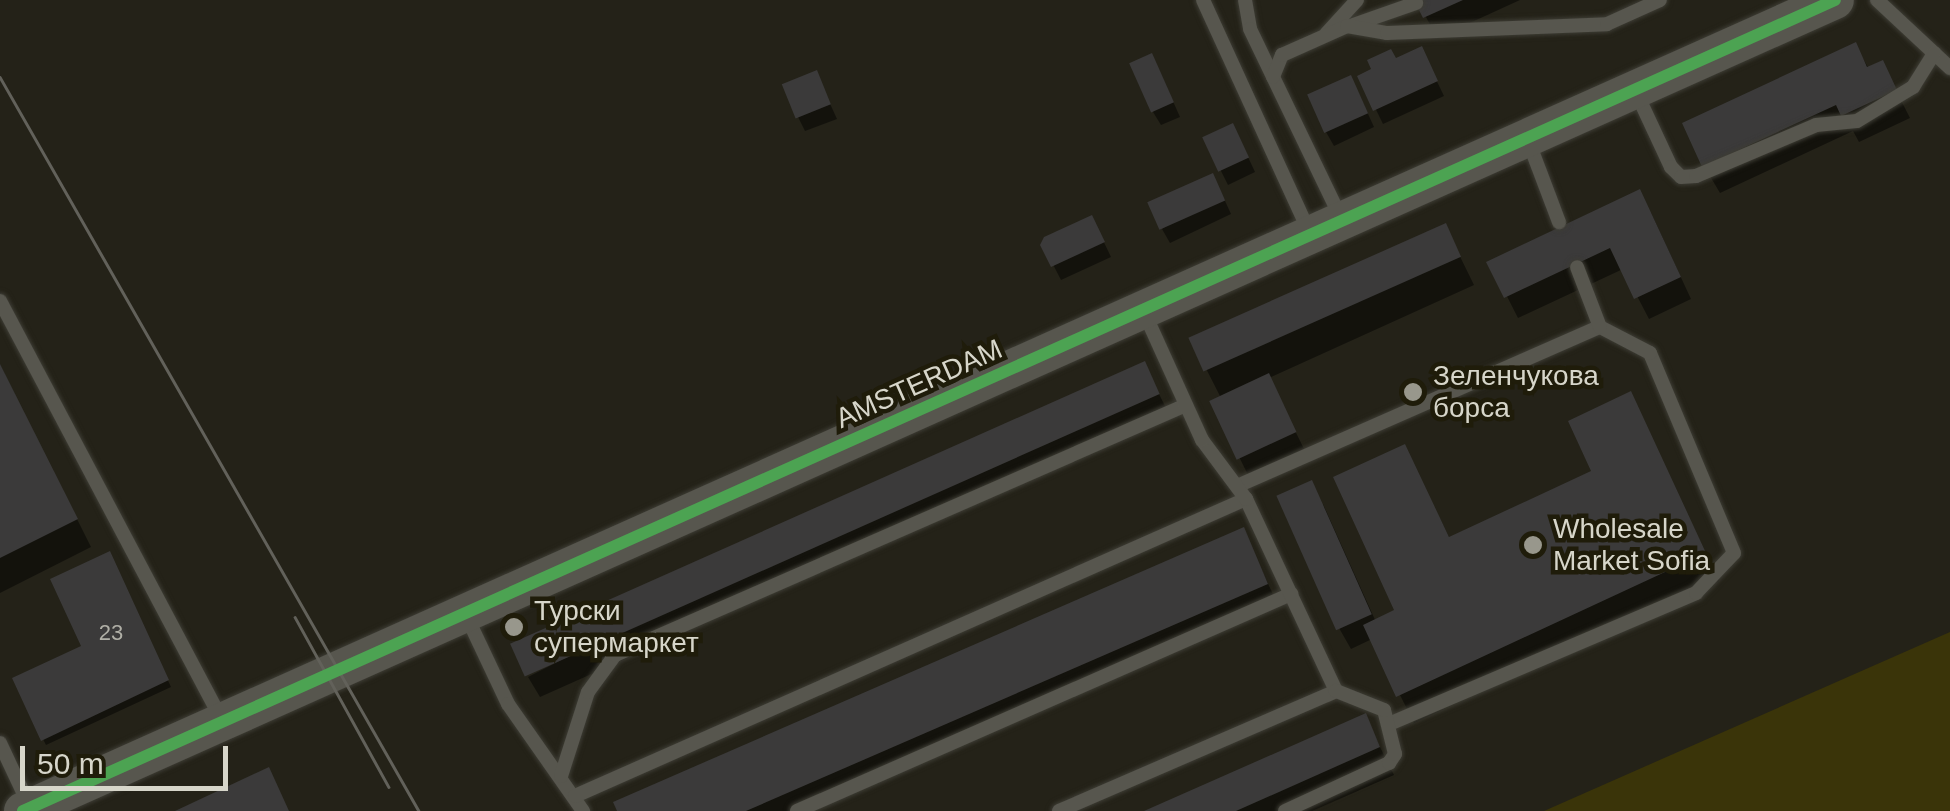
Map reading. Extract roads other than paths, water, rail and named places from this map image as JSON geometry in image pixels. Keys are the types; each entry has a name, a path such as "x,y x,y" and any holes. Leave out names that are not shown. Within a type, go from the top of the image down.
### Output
{"street":[{"name":"AMSTERDAM","path":"27,809 1835,0"}],"lane":[{"path":"1203,0 1328,229"},
{"path":"1245,0 1250,29 1273,76 1328,229"},
{"path":"1326,34 1358,0"},
{"path":"1347,26 1387,33 1607,24 1660,0"},
{"path":"1877,0 1950,68"},
{"path":"1273,76 1282,55 1326,34 1416,2"},
{"path":"1635,90 1671,166 1681,177 1696,176 1816,126 1857,122 1913,87 1934,53"},
{"path":"1527,139 1560,222"},
{"path":"1389,724 1696,593 1734,554 1650,353 1600,326 1577,267"},
{"path":"0,301 223,722"},
{"path":"1143,311 1202,440 1242,492 1336,692"},
{"path":"575,796 1600,326"},
{"path":"560,776 588,692 615,655 1186,405"},
{"path":"797,811 1291,594"},
{"path":"466,614 508,704 582,811"},
{"path":"1059,811 1336,692 1384,710 1396,741 1389,764 1285,811"},
{"path":"0,744 27,809"}],"tram line":[{"path":"0,77 419,811"},
{"path":"295,617 389,787"}],"place":[{"name":"Зеленчукова борса","path":"1413,392"},
{"name":"Wholesale Market Sofia","path":"1533,545"},
{"name":"Турски супермаркет","path":"514,627"}]}
